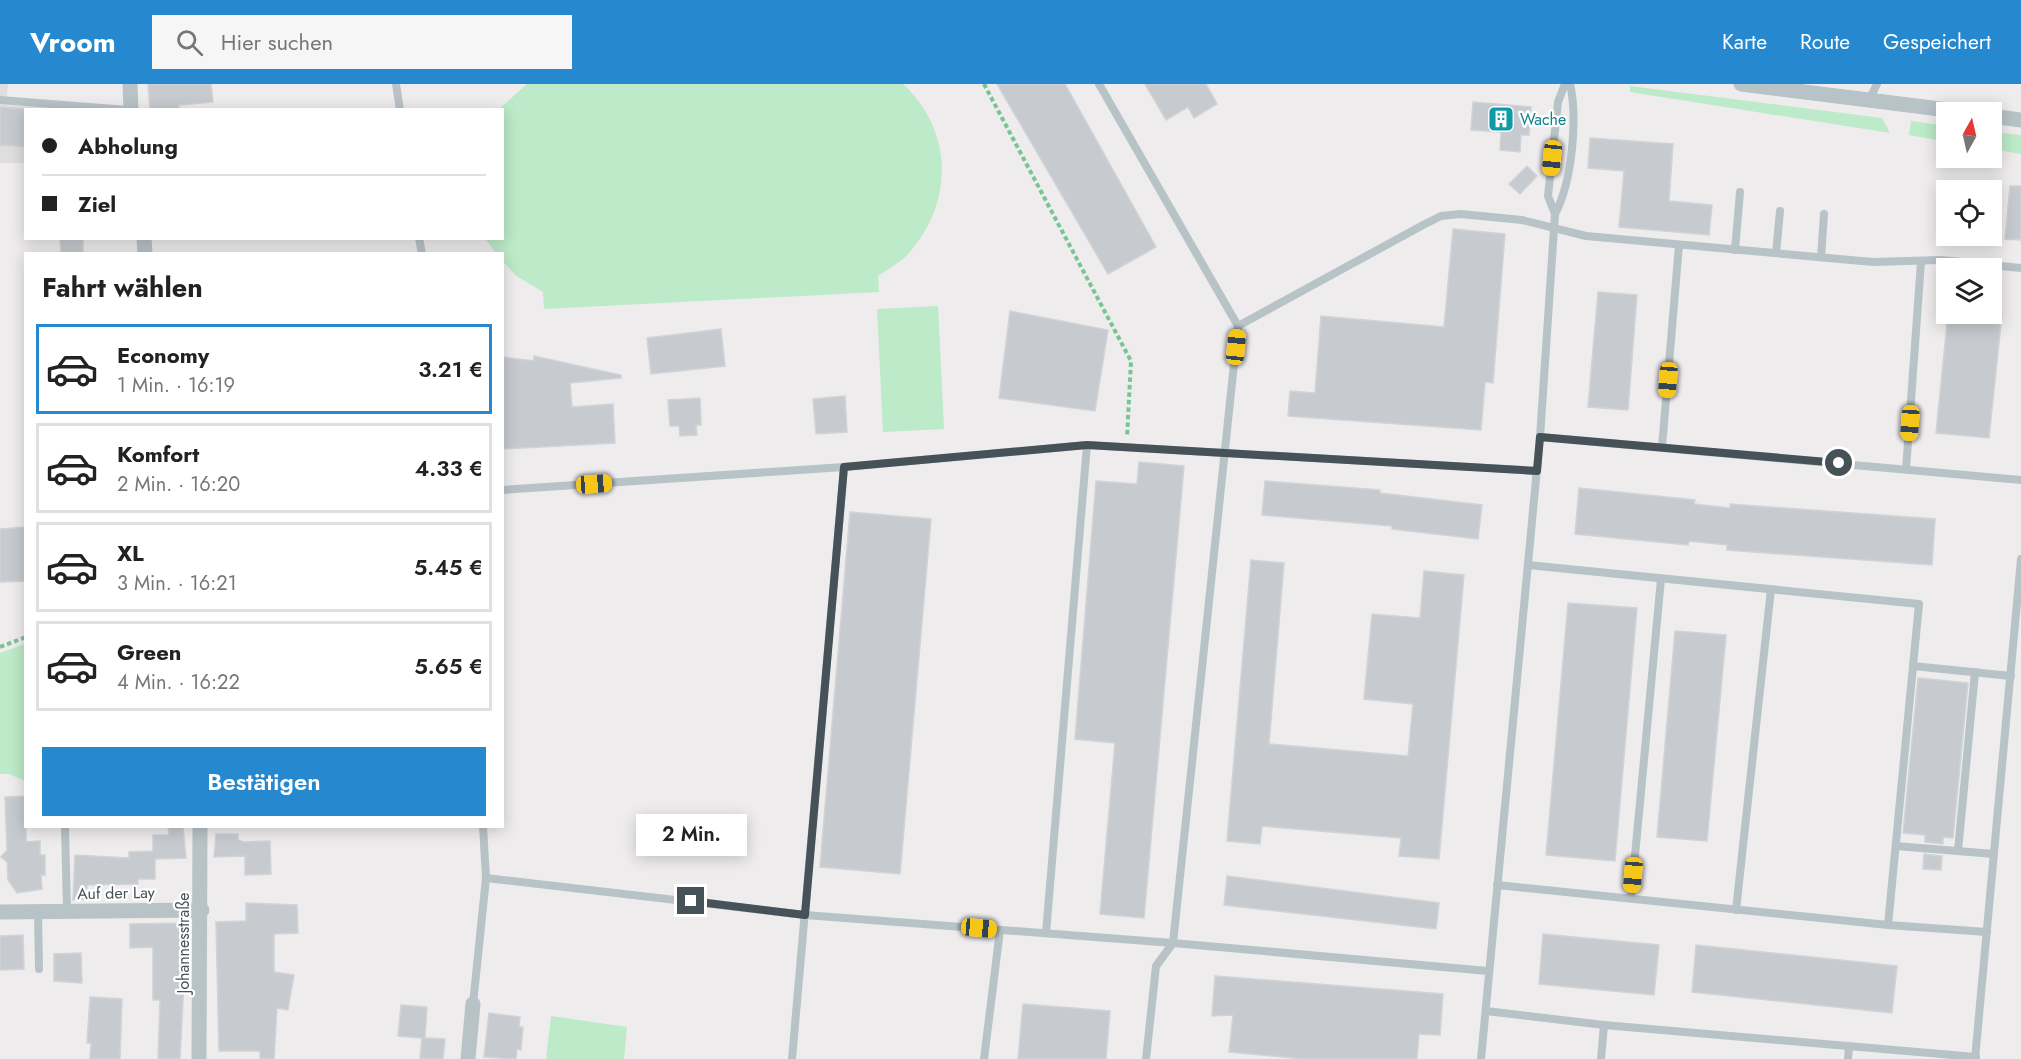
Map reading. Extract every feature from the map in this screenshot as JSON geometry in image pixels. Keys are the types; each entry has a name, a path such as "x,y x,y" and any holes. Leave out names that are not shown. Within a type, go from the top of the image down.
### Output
{"street":[{"path":"129,108 130,84"},
{"path":"1741,84 1936,108"},
{"path":"2002,117 2021,120"},
{"name":"Johannesstraße","path":"200,828 202,910 200,1059"},
{"name":"Auf der Lay","path":"0,912 202,910"},
{"path":"468,1059 473,1004"}],"lane":[{"path":"396,84 400,108"},
{"path":"1099,84 1238,326 1173,943 1156,966 1146,1059"},
{"path":"1555,214 1564,197 1574,122 1575,104 1568,84"},
{"path":"1481,1059 1540,437 1555,228 1555,214 1548,196 1558,102 1568,84"},
{"path":"1869,100 1877,84"},
{"path":"0,99 106,108"},
{"path":"1735,250 1740,192"},
{"path":"1776,254 1779,211"},
{"path":"1238,326 1442,216 1461,214 1522,220 1586,236 1679,245 1872,262 1940,260 2021,268"},
{"path":"1821,257 1824,214"},
{"path":"1662,447 1679,245"},
{"path":"1906,469 1921,262"},
{"path":"1540,437 2021,480"},
{"path":"1046,933 1087,445"},
{"path":"504,490 844,467 1087,445 1225,451 1537,471"},
{"path":"792,1059 844,467"},
{"path":"1486,1011 1604,1025 1976,1058 2021,559"},
{"path":"1528,565 1919,604 1888,925"},
{"path":"1631,898 1661,579"},
{"path":"1736,910 1771,589"},
{"path":"1913,666 2011,676"},
{"path":"1959,851 1975,672"},
{"name":"Auf der Lay","path":"65,828 67,911"},
{"path":"473,1004 486,878 483,828"},
{"path":"1896,846 1994,854"},
{"path":"486,878 805,915 1173,943 1488,971"},
{"path":"1497,885 1888,925 1987,932"},
{"path":"38,912 39,969"},
{"path":"984,1059 1000,930"},
{"path":"1600,1059 1604,1025"},
{"path":"1848,1059 1849,1047"}],"path":[{"path":"984,84 1131,361 1126,446"},
{"path":"0,647 24,638"}],"shaded area":[{"path":"0,84 8,84 6,105 46,108 24,108 24,163 0,163"}],"green space":[{"path":"527,84 903,84 920,103 932,123 939,145 942,168 940,190 934,213 923,234 908,254 878,276 879,292 544,309 543,292 515,275 504,262 504,252 494,252 487,240 504,240 504,108 500,108"},
{"path":"1630,86 1882,118 1890,133 1630,92"},
{"path":"1911,121 1936,124 1936,140 1909,135"},
{"path":"2002,133 2021,135 2021,154 2002,151"},
{"path":"938,306 944,429 883,432 877,309"},
{"path":"24,645 24,781 9,774 0,774 0,653"},
{"path":"551,1016 627,1027 624,1059 546,1059"}],"building":[{"path":"148,84 211,84 213,102 179,105 179,108 150,108"},
{"path":"997,84 1065,84 1156,247 1108,274"},
{"path":"1145,84 1206,84 1217,104 1194,118 1188,107 1166,120"},
{"name":"Wache","path":"1473,102 1531,107 1529,135 1521,135 1520,152 1500,150 1501,132 1471,130"},
{"path":"0,107 24,109 24,147 0,145"},
{"path":"1590,138 1673,144 1669,201 1712,205 1709,235 1619,227 1624,171 1588,168"},
{"path":"1527,166 1537,176 1520,194 1509,184"},
{"path":"2010,186 2021,186 2021,240 2005,239"},
{"path":"1453,229 1505,234 1493,383 1485,382 1481,430 1288,416 1290,391 1315,393 1321,316 1444,327"},
{"path":"60,240 83,240 83,252 61,252"},
{"path":"1598,292 1637,295 1628,410 1588,407"},
{"path":"1010,311 1108,330 1095,411 999,398"},
{"path":"1947,324 2001,324 1989,438 1936,433"},
{"path":"721,329 725,366 651,374 647,338"},
{"path":"534,356 621,375 621,378 570,383 572,407 613,404 615,443 504,449 504,357 534,361"},
{"path":"845,396 847,432 816,434 813,399"},
{"path":"700,398 701,425 696,425 697,435 680,436 679,426 670,426 668,400"},
{"path":"1139,462 1184,466 1144,918 1100,914 1115,743 1075,739 1096,481 1137,484"},
{"path":"1265,481 1380,490 1380,493 1482,505 1478,539 1392,529 1392,526 1262,515"},
{"path":"1579,488 1695,500 1694,504 1730,508 1730,504 1935,519 1932,565 1727,550 1727,545 1689,541 1688,545 1575,534"},
{"path":"850,512 931,519 900,874 820,867"},
{"path":"24,527 24,581 0,582 0,529"},
{"path":"1251,560 1284,563 1269,744 1408,756 1413,704 1364,699 1372,614 1420,618 1424,571 1464,575 1439,859 1399,856 1401,838 1262,826 1260,844 1227,841"},
{"path":"1568,603 1637,608 1615,861 1546,855"},
{"path":"1675,631 1726,635 1707,841 1657,837"},
{"path":"1918,678 1968,683 1953,838 1943,837 1943,844 1925,842 1925,835 1903,833"},
{"path":"24,796 26,842 40,841 40,855 45,855 45,875 41,875 42,889 17,893 8,880 7,862 1,857 7,850 5,797"},
{"path":"168,828 183,828 186,858 155,859 155,879 138,879 138,884 87,885 87,899 73,900 75,855 129,858 129,852 153,851 153,835 169,835"},
{"path":"216,834 238,834 238,840 244,842 270,841 271,874 245,875 245,856 214,857"},
{"path":"1924,854 1942,856 1941,870 1923,869"},
{"path":"1227,876 1439,903 1436,929 1224,905"},
{"path":"246,903 297,905 298,933 274,934 274,972 294,975 288,1010 277,1008 274,1059 260,1059 260,1051 219,1051 216,922 246,921"},
{"path":"187,923 180,1059 158,1059 160,1000 153,1000 153,947 130,948 130,924"},
{"path":"1543,934 1659,945 1654,995 1539,984"},
{"path":"23,935 24,969 0,970 0,936"},
{"path":"1696,945 1897,966 1892,1013 1692,992"},
{"path":"81,953 82,983 54,981 54,954"},
{"path":"1215,976 1443,994 1440,1035 1419,1034 1417,1059 1304,1059 1229,1052 1233,1015 1212,1016"},
{"path":"90,997 122,999 120,1059 90,1059 91,1043 87,1043"},
{"path":"1023,1004 1110,1011 1106,1059 1018,1059"},
{"path":"401,1005 427,1007 425,1038 445,1039 443,1059 420,1059 422,1038 398,1036"},
{"path":"489,1013 520,1017 519,1027 523,1027 521,1050 517,1049 516,1059 484,1057"}],"place":[{"name":"Wache","path":"1501,119"}],"route":[{"path":"691,901 805,915 844,467 1087,445 1225,451 1537,471 1540,437 1839,463"}]}
